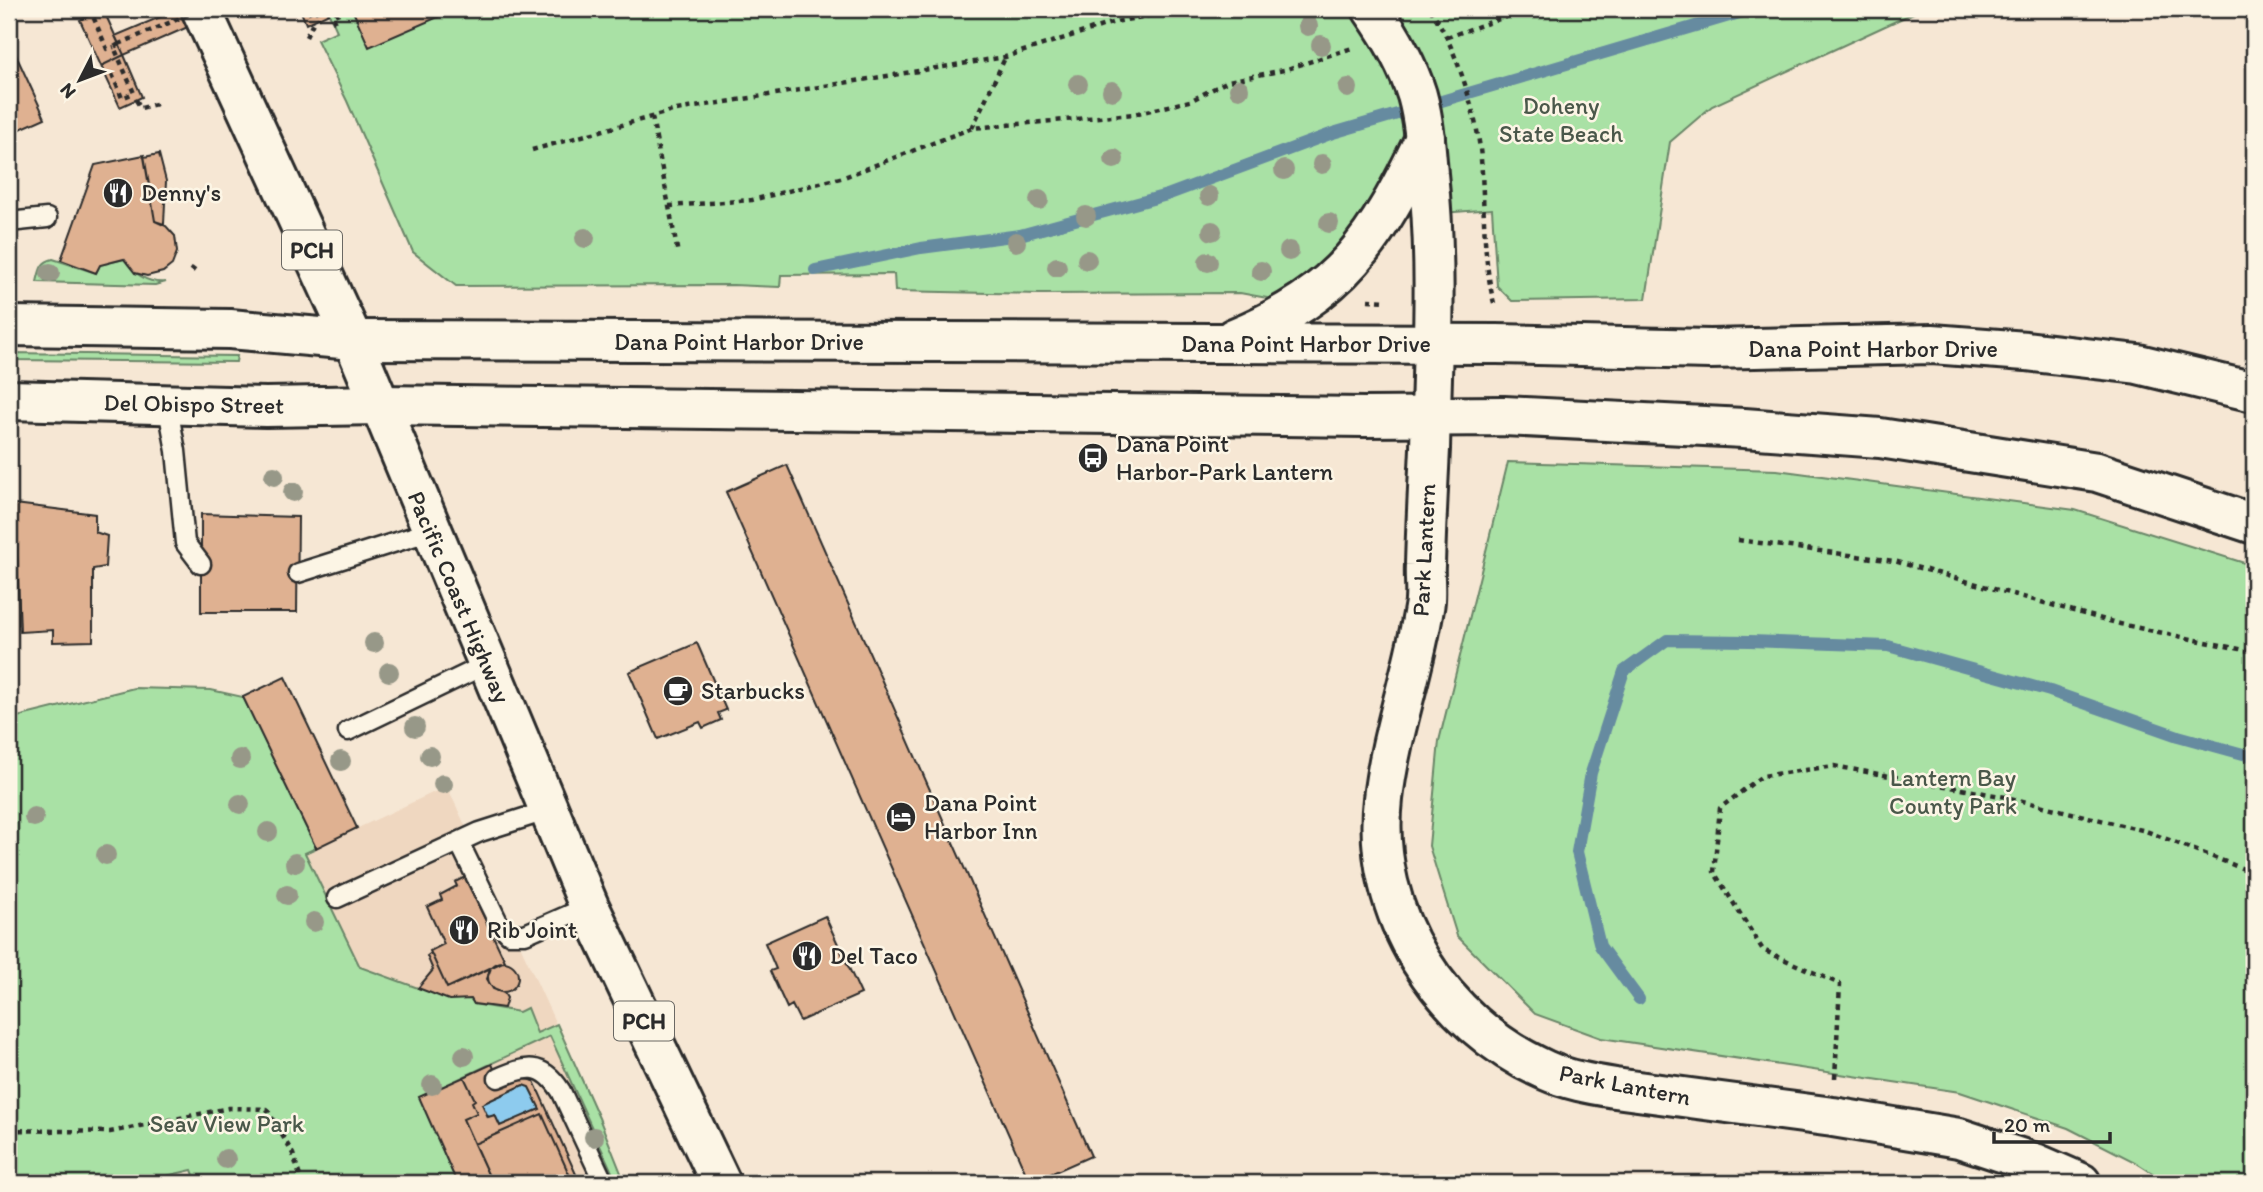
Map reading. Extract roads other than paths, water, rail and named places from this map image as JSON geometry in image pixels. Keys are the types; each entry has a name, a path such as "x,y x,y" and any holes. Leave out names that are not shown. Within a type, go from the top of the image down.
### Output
{"main road":[{"name":"Pacific Coast Highway","path":"201,9 353,340 589,906 721,1183"},
{"path":"1381,22 1403,58 1417,97 1425,138 1431,203 1433,345"},
{"path":"1219,344 1286,314 1335,279 1370,239 1396,198 1425,138"},
{"path":"9,326 230,329 353,340"},
{"name":"Dana Point Harbor Drive","path":"353,340 1497,344 1710,349 1932,344 2026,351 2138,364 2254,393"},
{"name":"Park Lantern","path":"1433,345 1425,605 1383,801 1384,851 1387,876 1404,929 1423,963 1452,1004 1479,1031 1517,1056 1574,1080 1959,1138 2035,1163 2081,1183"},
{"name":"Del Obispo Street","path":"9,400 274,407 379,405"},
{"path":"379,405 1431,418 1504,416 1744,428 1880,438 2097,472 2254,524"}],"lane":[{"path":"9,222 47,218"},
{"path":"167,403 176,451 185,544 201,564"},
{"path":"298,573 431,531"},
{"path":"348,731 487,664"},
{"path":"337,898 480,832 549,810"},
{"path":"458,842 499,924 509,933 525,934 589,906"},
{"path":"498,1078 528,1067 552,1080 561,1091 604,1183"}],"water":[{"path":"523,1085 529,1087 540,1109 500,1126 495,1115 488,1117 482,1104"}],"waterway":[{"path":"815,270 921,248 1020,235 1167,195 1333,133 1753,9"},
{"path":"1639,999 1600,946 1577,852 1591,773 1624,671 1667,640 1888,646 2050,691 2178,736 2254,757"}],"place":[{"name":"Denny's","path":"118,193"},
{"name":"Dana Point Harbor-Park Lantern","path":"1093,458"},
{"name":"Starbucks","path":"678,691"},
{"name":"Dana Point Harbor Inn","path":"901,817"},
{"name":"Rib Joint","path":"464,930"},
{"name":"Del Taco","path":"807,956"}],"park label":[{"name":"Doheny State Beach","path":"1561,120"},
{"name":"Lantern Bay County Park","path":"1953,792"},
{"name":"Seav View Park","path":"227,1124"}]}
